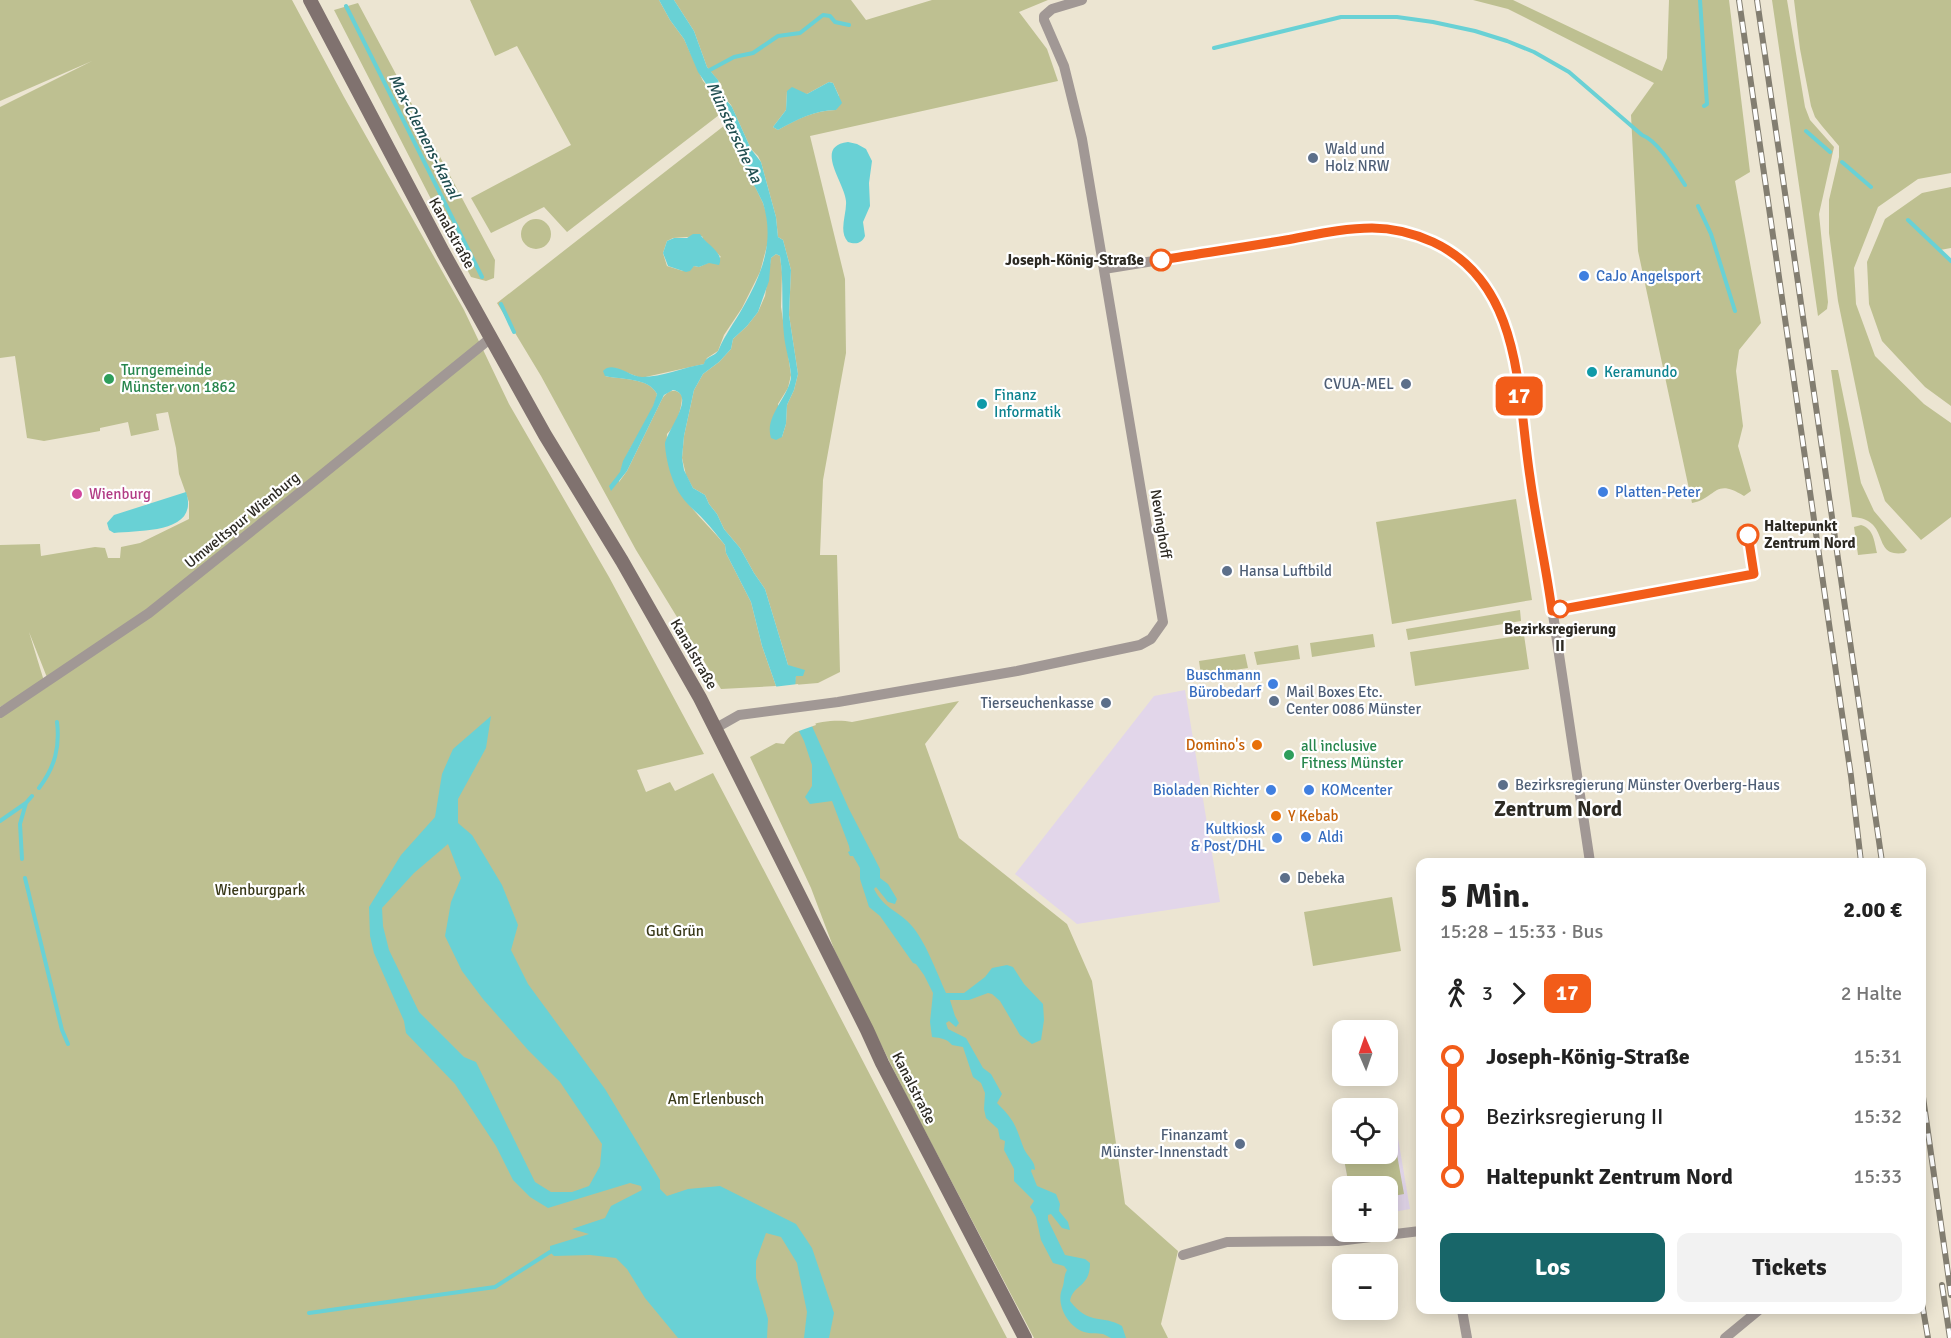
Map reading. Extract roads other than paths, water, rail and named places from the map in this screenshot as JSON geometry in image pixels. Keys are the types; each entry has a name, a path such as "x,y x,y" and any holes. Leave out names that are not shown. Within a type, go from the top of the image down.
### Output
{"main road":[{"name":"Kanalstraße","path":"310,0 442,252 492,337 545,435 622,561 716,728 882,1063 1025,1338"}],"street":[{"name":"Nevinghoff","path":"716,728 739,715 1017,671 1140,645 1146,643 1158,631 1163,622 1086,159 1071,87 1044,20 1044,16 1052,9 1082,0"},
{"path":"1104,269 1314,235 1372,228 1395,230 1444,247 1464,261 1481,279 1500,309 1511,344 1529,474 1589,858"},
{"name":"Umweltspur Wienburg","path":"0,713 149,613 492,337"},
{"path":"1552,611 1714,581"},
{"path":"1183,1255 1227,1242 1338,1241 1416,1231"},
{"path":"1463,1314 1467,1338"},
{"path":"1725,1338 1754,1314"}],"water":[{"name":"Münstersche Aa","path":"659,0 674,0 694,31 707,67 718,80 723,96 732,107 751,149 761,162 776,217 778,237 783,240 791,270 789,315 798,374 787,405 786,424 782,437 776,440 771,438 771,422 791,377 784,335 780,256 776,254 771,258 769,281 758,312 733,339 731,349 703,374 694,390 684,436 682,458 684,470 693,488 705,495 724,529 740,548 765,589 788,665 805,670 803,676 796,676 795,688 849,809 880,869 880,878 888,884 897,899 895,904 888,902 876,887 874,889 878,896 916,931 946,993 964,993 985,977 992,968 1007,965 1013,967 1024,984 1043,1004 1044,1020 1041,1040 1032,1044 1020,1035 1000,1001 988,993 969,1000 950,1000 959,1023 956,1027 949,1021 946,1023 948,1029 966,1038 983,1068 991,1074 1002,1094 997,1103 1012,1120 1024,1149 1034,1164 1035,1170 1031,1171 1037,1186 1056,1194 1060,1204 1059,1211 1068,1222 1070,1230 1062,1228 1051,1214 1048,1215 1048,1220 1065,1255 1085,1259 1090,1263 1087,1277 1074,1291 1070,1301 1083,1314 1122,1326 1126,1338 1111,1338 1103,1334 1084,1332 1073,1325 1064,1314 1061,1295 1067,1270 1064,1266 1053,1263 1041,1240 1036,1217 1030,1207 1034,1201 1014,1181 1014,1169 1004,1150 1005,1141 1000,1139 998,1129 986,1118 985,1093 981,1083 973,1077 963,1047 932,1037 930,1022 933,993 916,964 880,916 869,907 860,879 860,868 848,852 850,851 849,846 832,801 810,804 805,797 812,786 812,765 804,741 776,686 762,646 751,602 726,553 725,545 684,500 670,472 665,445 681,407 680,393 673,390 664,395 627,471 611,491 609,486 620,472 623,461 653,406 657,394 641,382 605,376 603,371 612,367 637,376 650,377 704,364 707,359 718,352 749,296 761,270 767,244 768,231 763,203 719,115 711,91 698,72 684,39"},
{"path":"829,82 833,83 842,103 836,110 813,114 778,130 773,127 786,110 787,91 792,87 807,94"},
{"path":"848,142 866,149 872,161 869,183 870,206 863,222 865,236 856,243 848,242 845,238 846,201 832,158 833,150 838,145"},
{"path":"693,234 700,234 717,252 719,265 709,263 699,267 694,266 686,272 668,266 663,253 667,241 674,238 687,238"},
{"path":"186,492 188,506 184,516 176,523 152,530 114,533 109,530 107,523 114,515"},
{"path":"491,716 486,748 458,799 458,823 472,835 502,885 518,925 511,950 528,984 605,1089 660,1180 660,1189 667,1196 688,1189 720,1186 796,1224 812,1248 834,1313 829,1338 804,1338 807,1312 797,1263 781,1237 766,1233 756,1261 756,1278 768,1319 767,1338 678,1338 645,1298 627,1269 616,1258 590,1255 554,1256 550,1252 550,1246 589,1234 572,1229 605,1218 611,1206 642,1190 641,1186 630,1183 548,1208 530,1197 513,1180 496,1146 455,1084 406,1033 404,1021 374,953 370,936 369,907 401,855 435,817 442,774 453,749","holes":["448,844 461,878 451,902 445,936 462,971 483,999 560,1082 602,1144 600,1166 589,1186 572,1192 551,1192 535,1182 476,1062 464,1057 419,1012 389,950 383,926 382,908 414,873"]}],"waterway":[{"path":"1700,0 1707,104 1704,106"},
{"name":"Max-Clemens-Kanal","path":"346,6 482,277"},
{"path":"708,71 734,57 753,53 778,36 800,33 823,15 830,16 835,22 849,25"},
{"path":"1214,48 1341,17 1397,17 1475,31 1534,52 1569,72 1654,143 1685,185"},
{"path":"1806,131 1830,152"},
{"path":"1842,162 1871,187"},
{"path":"1698,206 1711,234 1735,311"},
{"path":"1908,220 1951,261"},
{"name":"Max-Clemens-Kanal","path":"501,304 514,332"},
{"path":"39,788 53,764 58,740 57,722"},
{"path":"0,821 26,803 32,796"},
{"path":"22,859 20,824 26,803"},
{"path":"25,878 62,1030 68,1044"},
{"path":"309,1313 495,1287 550,1252"}],"railway":[{"path":"1739,0 1851,776 1861,858"},
{"path":"1757,0 1881,858"},
{"path":"1926,1118 1951,1295"},
{"path":"1942,1285 1950,1338"},
{"path":"1924,1314 1928,1338"}],"place":[{"name":"Wald und Holz NRW","path":"1313,158"},
{"name":"Joseph-König-Straße","path":"1161,260"},
{"name":"CaJo Angelsport","path":"1584,276"},
{"name":"Keramundo","path":"1592,372"},
{"name":"Turngemeinde Münster von 1862","path":"109,379"},
{"name":"CVUA-MEL","path":"1406,384"},
{"name":"Finanz Informatik","path":"982,404"},
{"name":"Platten-Peter","path":"1603,492"},
{"name":"Wienburg","path":"77,494"},
{"name":"Haltepunkt Zentrum Nord","path":"1748,535"},
{"name":"Hansa Luftbild","path":"1227,571"},
{"name":"Bezirksregierung II","path":"1560,609"},
{"name":"Buschmann Bürobedarf","path":"1273,684"},
{"name":"Mail Boxes Etc. Center 0086 Münster","path":"1274,701"},
{"name":"Tierseuchenkasse","path":"1106,703"},
{"name":"Domino's","path":"1257,745"},
{"name":"all inclusive Fitness Münster","path":"1289,755"},
{"name":"Bezirksregierung Münster Overberg-Haus","path":"1503,785"},
{"name":"Bioladen Richter","path":"1271,790"},
{"name":"KOMcenter","path":"1309,790"},
{"name":"Y Kebab","path":"1276,816"},
{"name":"Aldi","path":"1306,837"},
{"name":"Kultkiosk & Post/DHL","path":"1277,838"},
{"name":"Debeka","path":"1285,878"},
{"name":"Finanzamt Münster-Innenstadt","path":"1240,1144"}],"district":[{"name":"Zentrum Nord","path":"1558,809"}],"park label":[{"name":"Wienburgpark","path":"260,890"},
{"name":"Gut Grün","path":"675,931"},
{"name":"Am Erlenbusch","path":"716,1099"}]}
